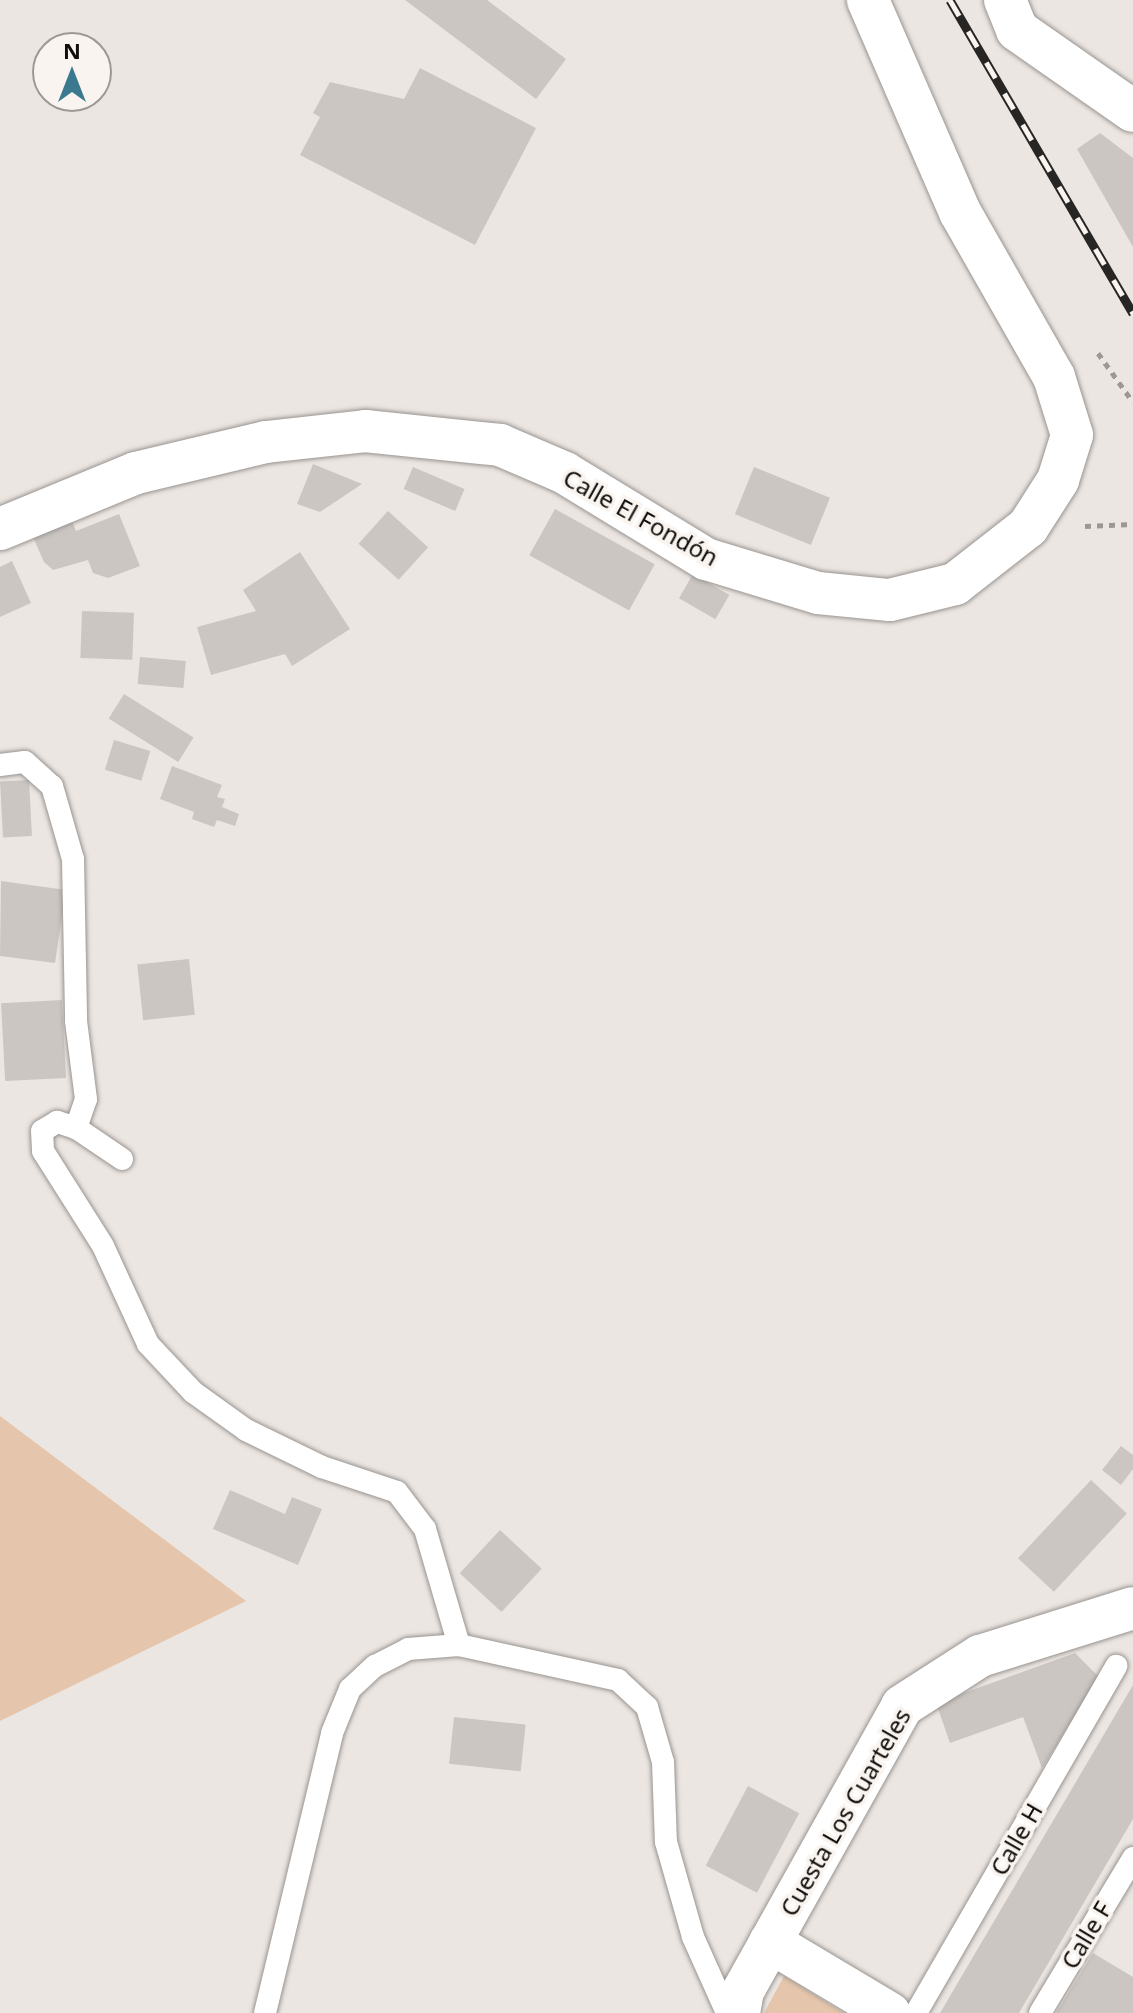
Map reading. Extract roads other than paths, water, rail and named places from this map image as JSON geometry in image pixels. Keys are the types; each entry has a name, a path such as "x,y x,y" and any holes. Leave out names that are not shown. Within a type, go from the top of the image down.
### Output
{"street":[{"name":"Calle El Fondón","path":"0,529 136,473 266,442 365,431 500,445 565,473 706,559 818,593 890,600 955,584 1028,527 1058,480 1072,435 1054,377 960,212 868,0"},
{"path":"1005,0 1017,30 1133,111"},
{"name":"Cuesta Los Cuarteles","path":"739,2013 743,1991 902,1706 980,1656 1133,1608"},
{"path":"770,1942 889,2013"}],"lane":[{"path":"0,765 25,762 52,786 73,859 76,1021 86,1099 76,1128"},
{"path":"122,1159 76,1128 57,1122 42,1131 43,1151 103,1246 148,1344 193,1392 246,1430 322,1467 397,1492 425,1529 459,1645"},
{"path":"265,2013 332,1733 350,1689 375,1666 408,1649 459,1645 618,1680 647,1707 663,1762 666,1842 693,1937 727,2013"},
{"name":"Calle H","path":"916,2013 1116,1666"},
{"name":"Calle F","path":"1040,2013 1133,1858"}],"railway":[{"path":"950,0 1133,313"}]}
